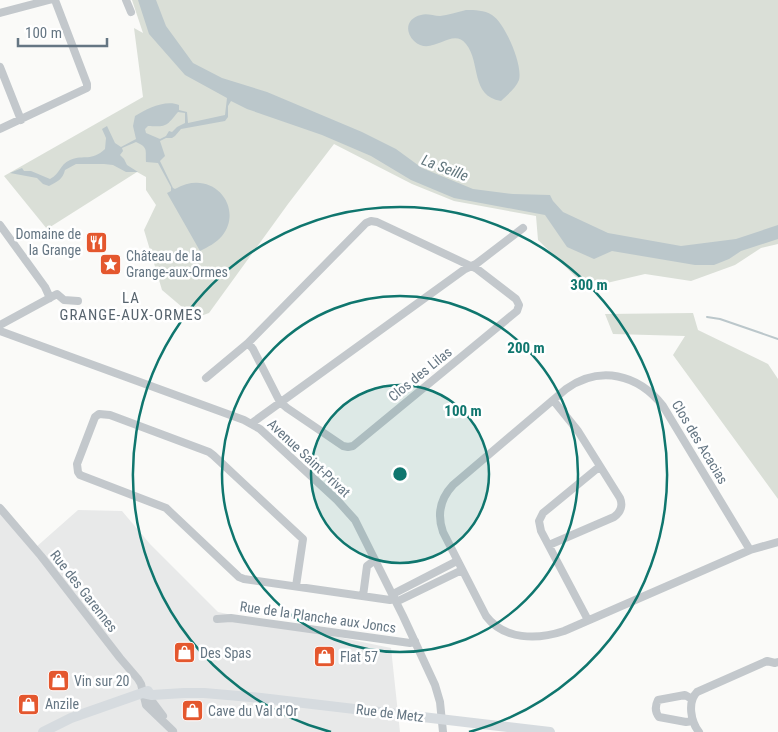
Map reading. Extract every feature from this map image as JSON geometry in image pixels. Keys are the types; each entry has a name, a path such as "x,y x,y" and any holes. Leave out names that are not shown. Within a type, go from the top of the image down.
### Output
{"main road":[{"name":"Rue de Metz","path":"43,732 71,718 143,693 150,695 204,693 261,698 550,732"}],"street":[{"path":"0,13 49,0"},
{"path":"0,129 87,88 54,0"},
{"path":"126,0 131,12"},
{"path":"0,67 21,120"},
{"name":"Clos des Lilas","path":"206,378 248,343 368,222 377,222 470,266 516,299 519,305 517,311 353,446 348,448 280,402 253,349 248,343"},
{"path":"0,225 45,287 50,298"},
{"path":"252,424 470,266 476,264 523,228"},
{"path":"1,326 57,294 64,300 78,301"},
{"name":"Avenue Saint-Privat","path":"1,326 9,334 252,424 344,506 360,528 435,685 440,702 443,732"},
{"name":"Clos des Acacias","path":"750,550 664,406 647,389 634,381 619,376 603,375 579,380 566,388 453,485 445,495 440,511 441,526 490,622 509,634 530,637 551,635 564,631 750,550 778,542"},
{"path":"549,545 614,517 621,506 621,500 578,431 553,400"},
{"path":"296,586 303,539 213,455 110,415 93,414 77,464 80,476 166,508 239,577 244,579 390,600 462,570"},
{"path":"588,620 539,526 540,518 600,467"},
{"name":"Rue des Garennes","path":"0,508 41,556 120,658 138,678 146,705 174,732"},
{"path":"363,596 367,566 375,560"},
{"path":"394,598 458,561"},
{"name":"Rue de la Planche aux Joncs","path":"217,619 231,618 410,643 415,641"},
{"path":"699,732 693,721 692,699 701,689 767,661 778,662"},
{"path":"692,699 685,695 658,700 656,713 659,717 686,722 693,721"}],"shaded area":[{"path":"132,0 778,0 778,244 761,248 735,265 691,281 645,274 594,286 579,280 538,240 536,216 454,201 412,184 334,144 209,313 195,318 162,290 144,230 156,205 146,190 146,177 137,172 47,229 4,176 143,97 134,28 143,33"},
{"path":"138,0 156,0 166,26 193,63 222,78 267,92 362,132 396,149 422,168 473,189 513,194 550,195 563,212 608,233 681,246 736,239 778,225 778,239 741,251 729,259 714,265 695,265 612,251 594,259 567,247 545,215 454,198 411,180 371,156 322,135 247,109 231,101 228,106 228,117 225,121 181,129 172,138 160,141 165,156 160,161 173,188 201,183 221,193 227,203 230,213 228,225 222,236 215,243 200,251 167,193 171,191 171,187 158,163 146,162 145,148 136,142 122,148 123,151 120,155 127,165 138,172 126,172 113,165 76,164 65,170 57,182 49,186 43,184 37,178 10,173 22,168 24,171 31,171 50,179 70,160 92,157 105,149 106,138 102,129 107,126 115,143 121,147 136,139 133,126 135,116 162,104 174,103 179,105 179,110 187,112 188,123 225,115 227,98 185,75 149,34","holes":["178,112 185,113 185,123 172,132 169,131 166,136 160,139 146,133 145,129 148,126 166,125"]},
{"path":"466,10 483,11 497,19 516,55 520,73 519,80 514,89 501,101 491,98 480,86 471,51 460,39 455,38 428,46 414,41 409,33 408,25 416,17 426,14 440,16"},
{"path":"693,313 698,330 768,364 778,379 778,499 673,355 685,336 613,334 605,314"},
{"path":"0,508 35,548 78,510 122,511 150,544 218,612 391,648 400,732 0,732"}],"waterway":[{"path":"707,317 720,319 778,339"}],"place":[{"name":"Domaine de la Grange","path":"97,242"},
{"name":"Château de la Grange-aux-Ormes","path":"110,264"},
{"name":"Des Spas","path":"184,653"},
{"name":"Flat 57","path":"324,657"},
{"name":"Vin sur 20","path":"58,681"},
{"name":"Anzile","path":"29,704"},
{"name":"Cave du Val d'Or","path":"192,711"}],"district":[{"name":"LA GRANGE-AUX-ORMES","path":"131,306"}],"water label":[{"name":"La Seille","path":"445,168"}]}
